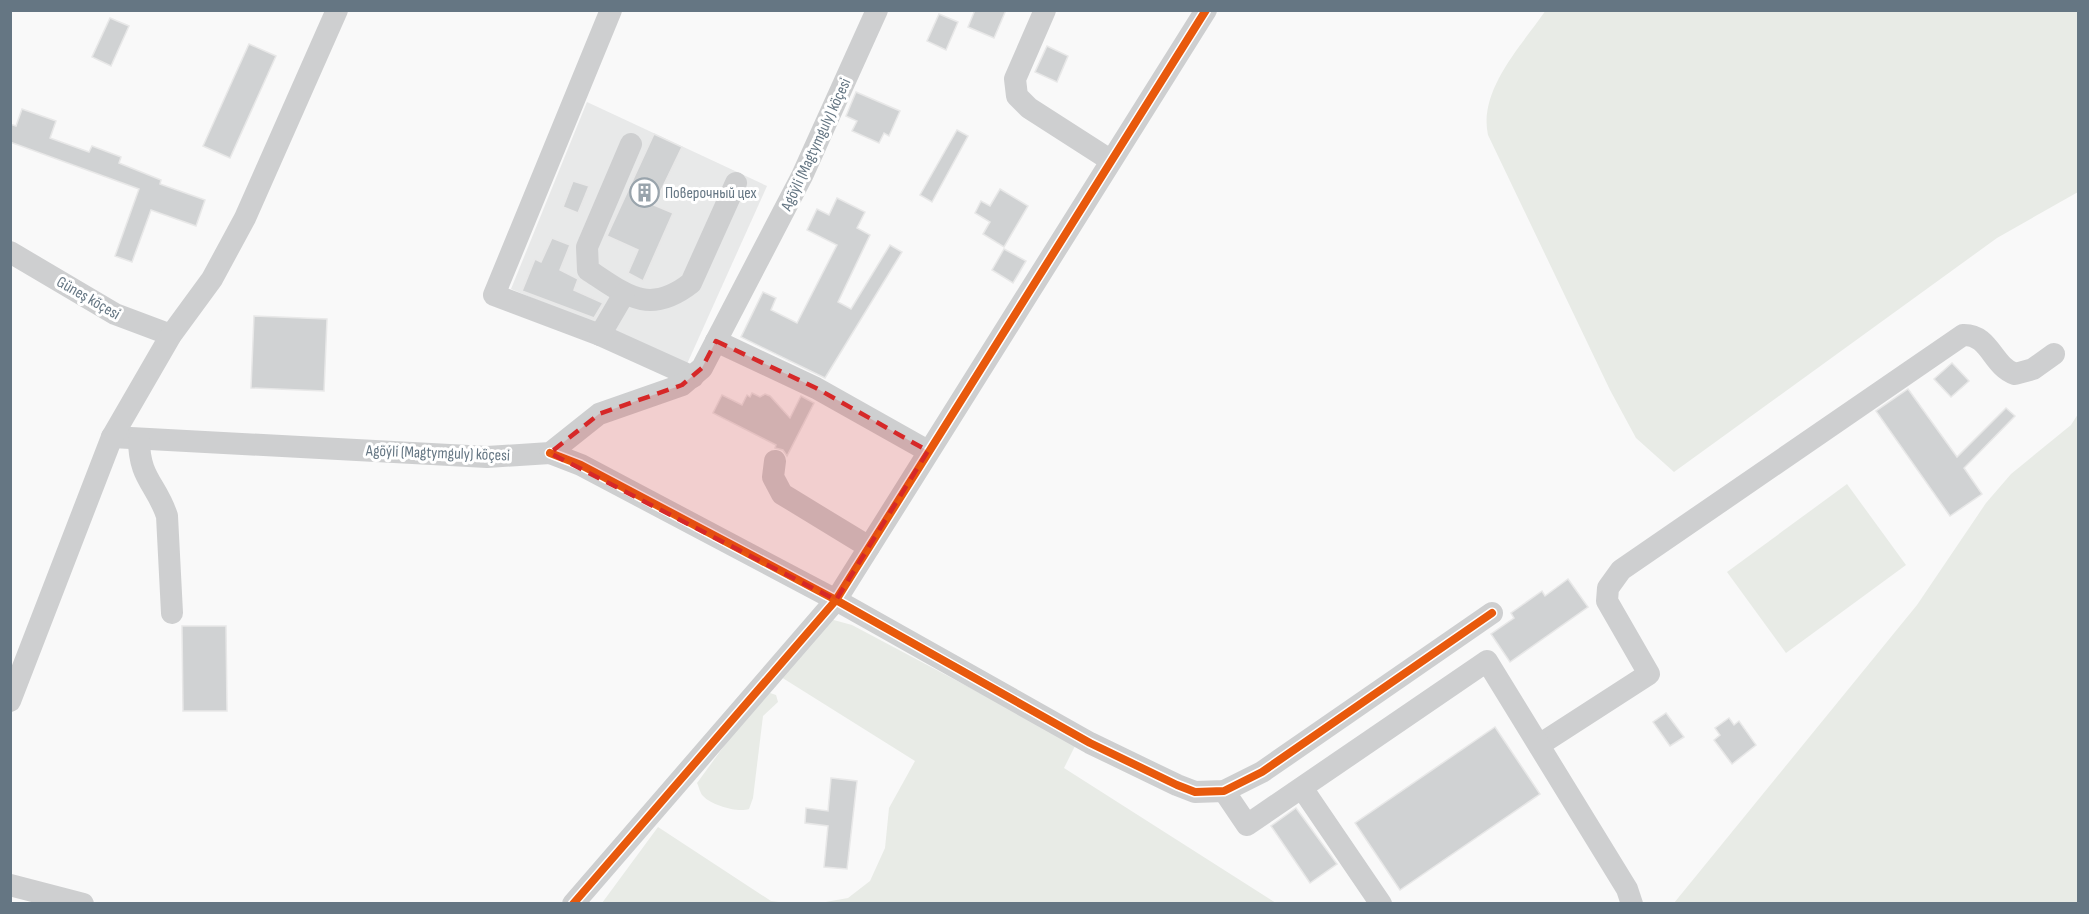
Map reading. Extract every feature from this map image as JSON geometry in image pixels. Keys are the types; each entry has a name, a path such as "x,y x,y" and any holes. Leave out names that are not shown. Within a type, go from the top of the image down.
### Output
{"street":[{"path":"10,701 112,437 171,334 212,279 245,218 337,10"},
{"path":"611,10 494,295 600,336 693,377"},
{"name":"Agöýli (Magtymguly) köçesi","path":"112,437 487,457 550,453 599,414 682,385 702,368 716,342 802,176 877,10"},
{"path":"1045,10 1015,79 1017,96 1029,108 1110,160"},
{"path":"573,903 836,600 1206,10"},
{"path":"630,144 586,247 588,270 624,294 649,302 678,294 691,283 736,183"},
{"name":"Güneş köçesi","path":"10,252 115,314 171,334"},
{"path":"600,336 624,294"},
{"path":"1539,746 1648,674 1607,601 1608,588 1621,570 1963,335 1973,334 1987,345 2000,365 2015,374 2032,369 2054,354"},
{"path":"716,342 816,388 928,451"},
{"path":"139,439 139,459 144,473 163,504 167,516 172,613"},
{"path":"550,453 581,465 836,600 1090,743 1195,792 1224,791 1262,772 1492,613"},
{"path":"776,461 773,477 782,494 869,547"},
{"path":"1224,791 1247,825 1487,661 1627,889 1632,903"},
{"path":"1302,788 1381,903"},
{"path":"10,885 82,903"}],"highlighted area":[{"path":"716,341 816,388 928,451 836,600 550,453 599,414 682,385 702,368"}],"shaded area":[{"path":"1546,10 2078,11 2078,192 1997,238 1674,472 1636,438 1610,390 1488,135 1489,101 1496,85 1514,53"},
{"path":"587,102 767,186 687,364 511,289"},
{"path":"2078,414 2078,903 1674,903 1917,605 1986,503 2011,474 2071,425"},
{"path":"1847,484 1906,565 1786,653 1727,572"},
{"path":"830,619 852,625 1076,744 1064,768 1276,903 820,903 848,898 870,881 885,848 889,808 915,761 781,677"},
{"path":"770,693 776,695 778,702 763,716 753,798 749,809 732,809 718,805 702,795 697,783 757,701"},
{"path":"658,827 771,901 787,903 602,903"}],"building":[{"path":"975,10 1006,10 994,38 968,27"},
{"path":"939,14 958,22 946,50 927,41"},
{"path":"110,18 129,26 111,66 92,57"},
{"path":"249,44 276,56 230,158 203,146"},
{"path":"1047,46 1068,56 1057,82 1035,72"},
{"path":"856,92 900,111 889,136 884,133 879,143 852,131 857,121 846,116"},
{"path":"22,109 56,121 50,138 89,152 92,146 121,157 119,163 161,180 160,184 205,200 196,226 151,210 132,262 115,256 139,189 10,142 10,124 16,126"},
{"path":"957,130 968,136 932,202 920,195"},
{"name":"Поверочный цех","path":"654,134 682,147 654,205 673,213 643,281 628,273 638,250 607,236"},
{"path":"573,181 589,186 578,213 563,207"},
{"path":"1000,189 1028,206 1004,247 983,234 990,222 975,213 981,201 990,206"},
{"path":"837,198 865,212 857,228 870,235 838,302 851,309 890,245 902,252 825,378 741,337 763,292 776,298 771,310 797,323 837,245 807,230 817,209 829,215"},
{"path":"552,238 570,245 560,270 578,279 574,290 603,303 594,318 522,291 535,259 541,262"},
{"path":"1004,249 1026,261 1013,283 992,270"},
{"path":"254,316 327,319 324,391 251,388"},
{"path":"1952,363 1969,381 1951,397 1934,379"},
{"path":"1908,389 1957,457 2006,408 2015,416 1964,468 1982,494 1950,516 1876,411"},
{"path":"752,393 760,397 765,394 770,396 790,418 801,396 814,403 787,456 783,450 775,448 776,445 713,413 722,395 742,405 747,395 750,397"},
{"path":"1568,579 1588,607 1510,662 1491,634 1514,618 1511,613 1542,591 1545,596"},
{"path":"182,626 226,626 227,711 183,711"},
{"path":"1666,713 1684,737 1670,746 1653,722"},
{"path":"1729,718 1734,725 1739,721 1756,745 1732,764 1714,740 1720,735 1715,728"},
{"path":"1495,727 1540,794 1400,890 1355,823"},
{"path":"831,778 857,781 847,869 824,867 828,826 805,823 806,808 828,811"},
{"path":"1296,808 1337,864 1310,883 1271,826"}],"cycle path":[{"path":"573,904 836,600 1206,10"},
{"path":"550,453 581,465 836,600 1090,743 1195,792 1224,791 1262,772 1492,613"}],"place":[{"name":"Поверочный цех","path":"644,192"}]}
